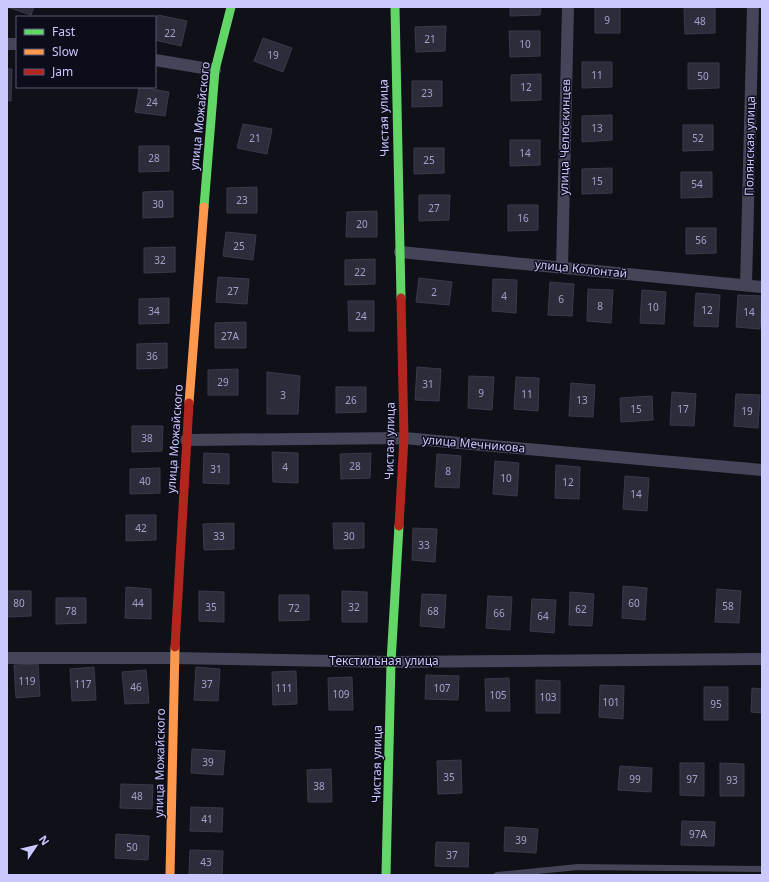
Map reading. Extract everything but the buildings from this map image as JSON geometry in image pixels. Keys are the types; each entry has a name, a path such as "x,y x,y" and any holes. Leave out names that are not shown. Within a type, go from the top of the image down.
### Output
{"street":[{"name":"улица Можайского","path":"170,875 174,658 186,440 215,70 231,7"},
{"name":"Чистая улица","path":"386,875 391,662 404,438 395,7"},
{"name":"улица Челюскинцев","path":"562,268 568,7"},
{"name":"Полянская улица","path":"746,286 753,7"},
{"path":"156,60 215,70"},
{"name":"улица Колонтай","path":"400,252 762,287"},
{"name":"улица Мечникова","path":"186,440 404,438 762,470"},
{"name":"Текстильная улица","path":"7,658 174,658 391,662 762,659"}],"lane":[{"path":"497,875 578,867 762,869"}],"traffic: fast":[{"path":"204,207 215,70 231,7"},
{"path":"395,7 401,298"},
{"path":"386,875 391,662 399,526"}],"traffic: slow":[{"path":"189,403 204,207"},
{"path":"170,875 175,647"}],"traffic: jam":[{"path":"399,526 404,438 401,298"},
{"path":"175,647 189,403"}]}
